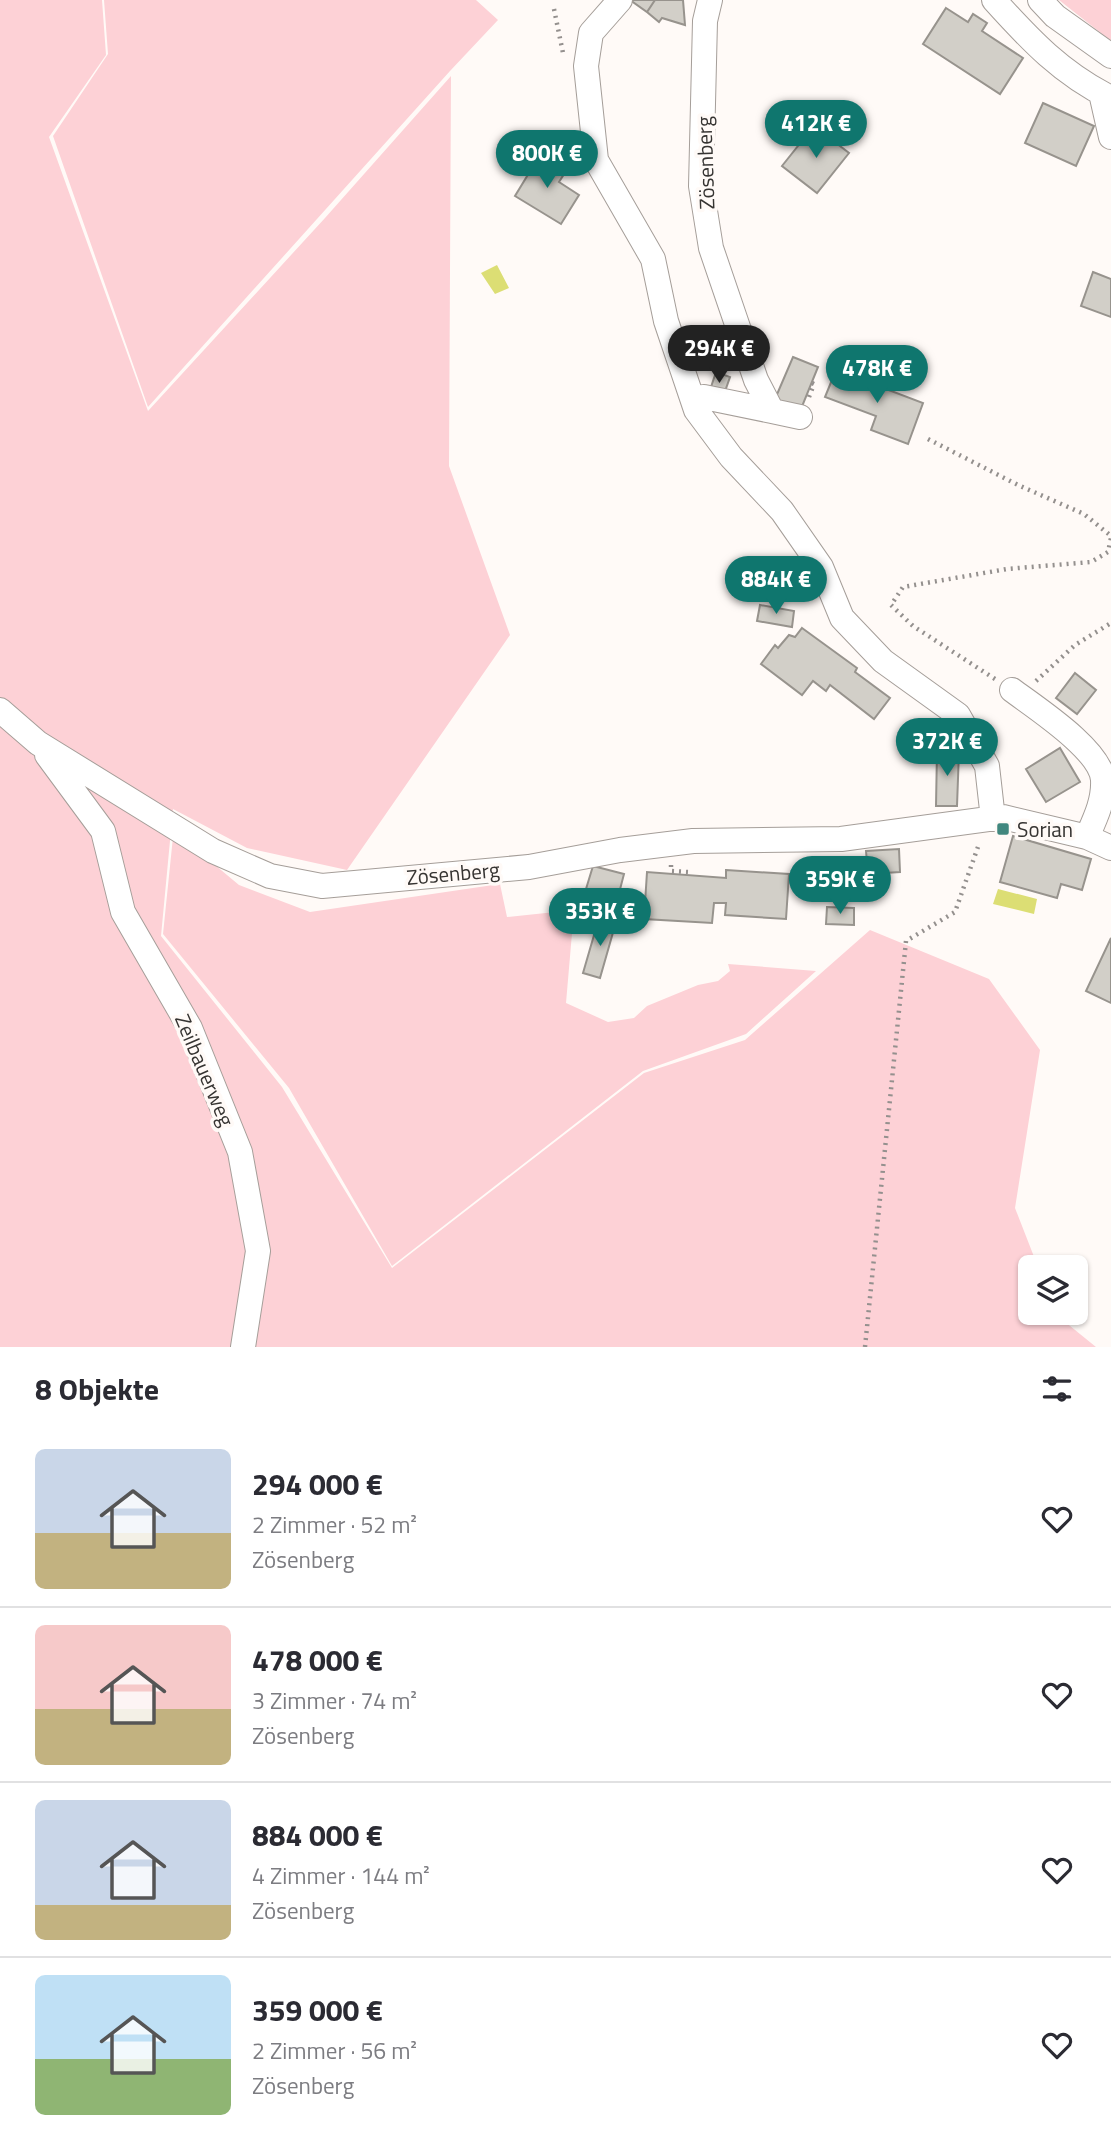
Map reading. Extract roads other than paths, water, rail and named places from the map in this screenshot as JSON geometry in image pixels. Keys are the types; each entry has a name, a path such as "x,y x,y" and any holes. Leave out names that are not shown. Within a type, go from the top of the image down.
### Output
{"street":[{"path":"620,0 591,33 586,66 596,160 653,259 666,321 695,405 731,457 782,511 821,567 842,618 883,661 958,715 987,766 990,819"},
{"name":"Zösenberg","path":"710,0 705,21 701,186 711,248 756,380 772,411"},
{"path":"994,0 1036,47 1090,88 1106,96 1111,137"},
{"path":"1041,0 1055,16 1111,56"},
{"path":"695,405 697,398 704,397 800,417"},
{"path":"1016,693 1083,745 1096,760 1103,778 1101,806 1087,837"},
{"name":"Zösenberg","path":"0,710 38,743 213,851 270,876 322,886 529,867 620,850 693,841 841,839 1003,817 1087,837 1111,848"},
{"name":"Zeilbauerweg","path":"38,743 103,831 122,912 190,1028 240,1152 258,1251 243,1347"}],"place":[{"name":"Sorian","path":"1003,829"}]}
